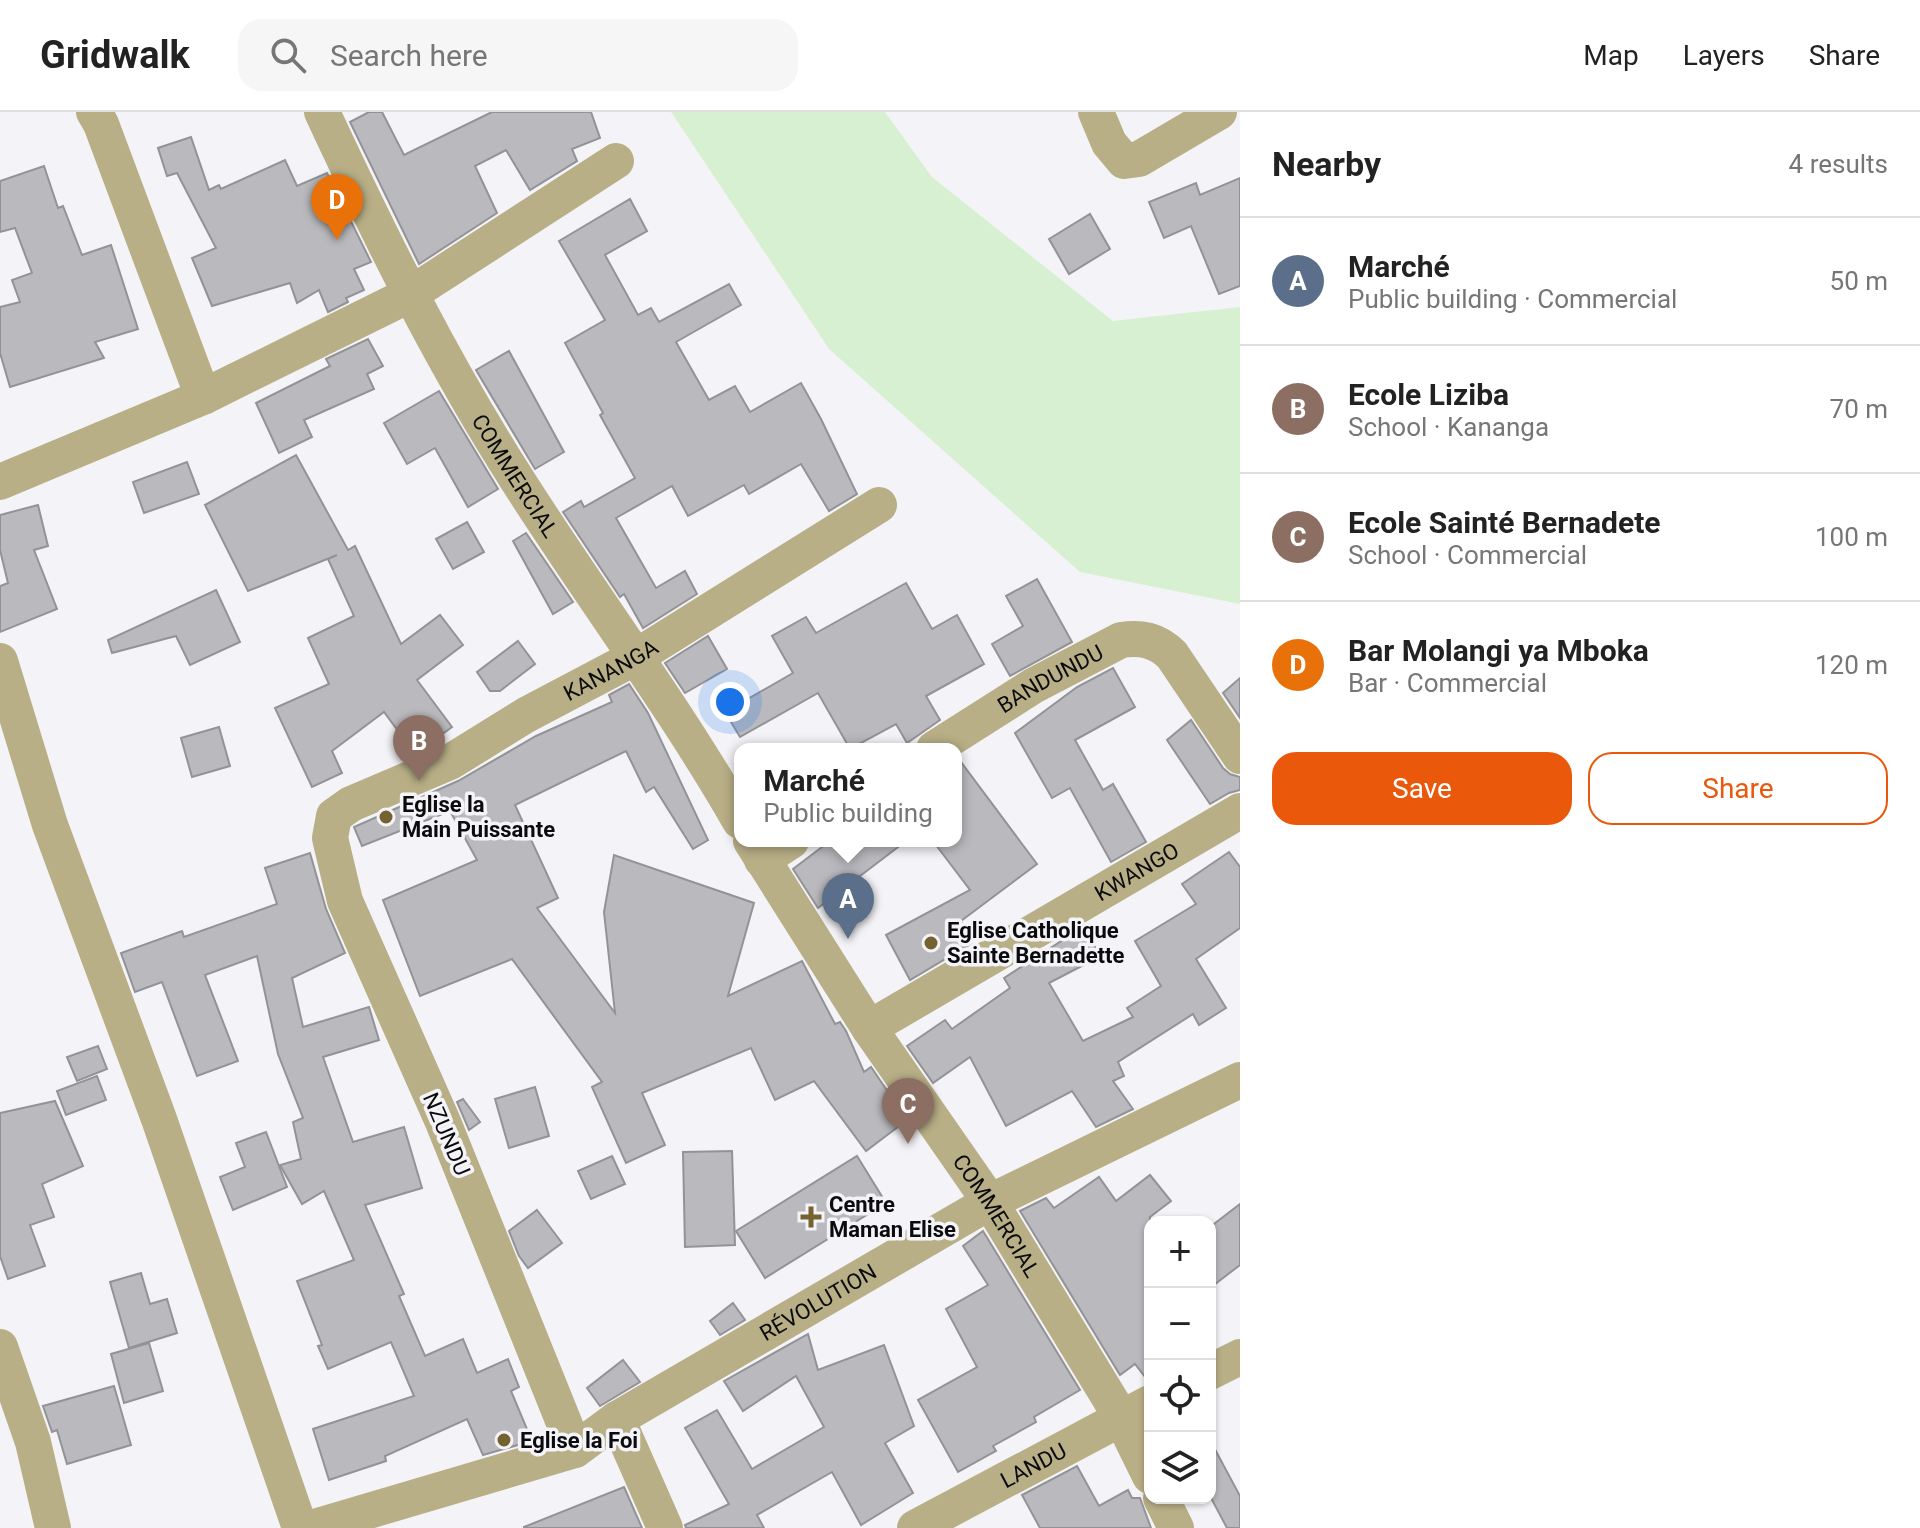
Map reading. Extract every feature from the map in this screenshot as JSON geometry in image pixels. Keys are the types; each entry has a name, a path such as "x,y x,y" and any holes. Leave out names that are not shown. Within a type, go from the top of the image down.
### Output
{"street":[{"path":"94,112 203,397"},
{"name":"COMMERCIAL","path":"322,112 409,295 516,479 705,760 734,811"},
{"path":"1096,112 1109,143 1124,161 1139,159 1219,112"},
{"path":"0,482 203,397 409,295 616,161"},
{"name":"KANANGA","path":"334,816 351,804 450,762 526,715 634,658 879,505"},
{"name":"BANDUNDU","path":"943,743 1033,686 1121,640 1146,639 1163,645 1172,655 1240,756"},
{"path":"0,661 50,825 159,1119 300,1528"},
{"name":"KWANGO","path":"869,1028 1240,811"},
{"name":"NZUNDU","path":"334,816 330,838 345,901 443,1122 575,1450"},
{"name":"COMMERCIAL","path":"768,847 869,1028 1136,1410 1144,1448"},
{"name":"RÉVOLUTION","path":"311,1528 575,1450 617,1419 990,1202 1240,1080"},
{"path":"0,1347 33,1442 53,1528"},
{"path":"1216,1369 1240,1357"},
{"name":"LANDU","path":"915,1528 1136,1410"},
{"path":"617,1419 665,1528"},
{"path":"1164,1504 1176,1528"}],"green space":[{"path":"671,112 885,112 932,177 1113,321 1240,307 1240,604 1080,572 829,349"}],"building":[{"path":"369,112 382,112 404,155 492,112 591,112 600,138 572,149 577,161 530,190 506,150 475,166 497,213 419,264 350,122"},
{"path":"191,137 209,190 219,185 221,189 285,160 297,186 327,173 371,262 354,269 364,290 346,298 348,302 328,312 319,290 297,303 290,283 212,306 192,258 216,248 177,173 167,176 158,148"},
{"path":"44,166 58,208 63,206 82,255 111,245 138,329 95,342 104,358 10,387 0,353 0,307 20,302 12,280 32,273 15,228 0,232 0,181"},
{"path":"1240,178 1240,286 1219,294 1191,226 1164,238 1149,202 1196,183 1200,195"},
{"path":"630,199 647,231 605,255 638,315 651,308 659,322 729,284 741,305 676,342 709,400 735,386 750,412 801,383 857,494 829,511 801,464 749,494 744,485 688,516 672,486 616,518 656,588 685,571 697,594 643,628 624,594 620,597 563,512 581,501 584,507 635,478 565,343 605,320 559,241"},
{"path":"1090,214 1110,249 1069,274 1049,239"},
{"path":"368,339 383,366 367,374 374,389 304,420 312,437 279,453 256,403 330,366 326,359"},
{"path":"509,351 564,452 535,469 476,370"},
{"path":"439,391 498,489 468,507 435,448 407,464 384,423"},
{"path":"296,455 348,550 355,546 401,644 440,615 463,645 417,680 452,727 415,754 384,712 332,751 342,773 312,787 275,708 329,684 308,638 354,616 328,559 337,555 248,591 205,505"},
{"path":"187,462 199,494 144,513 133,482"},
{"path":"38,505 48,546 34,550 57,609 0,632 0,586 8,583 0,550 0,515"},
{"path":"467,522 484,552 453,569 436,539"},
{"path":"526,533 573,602 553,614 513,541"},
{"path":"1037,579 1072,642 1010,676 992,644 1023,626 1006,596"},
{"path":"906,583 932,629 957,615 984,664 926,696 940,720 907,743 896,724 861,743 847,743 818,693 740,737 725,712 793,673 772,636 806,617 816,633"},
{"path":"216,590 240,642 190,665 176,636 112,653 108,640"},
{"path":"708,636 727,669 685,693 665,663"},
{"path":"518,641 535,664 500,691 490,691 477,672"},
{"path":"1113,668 1135,707 1075,740 1103,790 1113,784 1146,842 1111,862 1070,788 1052,798 1015,733 1077,687"},
{"path":"1240,678 1240,718 1223,693"},
{"path":"629,684 648,713 708,840 693,849 654,787 646,792 626,751 515,805 558,898 537,908 615,1013 604,912 614,855 754,903 728,996 802,961 835,1024 840,1022 846,1031 864,1072 871,1067 907,1120 866,1151 814,1081 775,1100 751,1048 642,1093 665,1145 626,1163 592,1087 602,1082 512,959 420,996 383,900 477,860 450,811 362,846 354,827 458,781 536,736 612,702 609,695"},
{"path":"1191,720 1223,768 1240,777 1240,790 1210,804 1167,740"},
{"path":"219,727 230,766 192,777 181,738"},
{"path":"962,763 1037,864 961,921 972,943 910,980 886,935 970,890 938,847 962,847"},
{"path":"822,847 898,847 818,908 793,869"},
{"path":"1229,852 1240,867 1240,928 1196,959 1226,1008 1199,1025 1193,1014 1118,1062 1124,1076 1113,1081 1133,1109 1096,1127 1072,1091 1006,1126 970,1057 933,1083 907,1046 945,1020 952,1029 1010,988 1004,978 1083,927 1101,956 1049,983 1083,1041 1133,1017 1127,1008 1161,986 1135,941 1196,904 1182,884"},
{"path":"310,853 326,909 345,953 292,978 303,1027 369,1007 379,1040 323,1057 353,1142 404,1127 422,1188 365,1205 404,1294 399,1296 425,1356 463,1339 477,1373 508,1359 519,1387 511,1391 532,1441 483,1455 467,1419 385,1456 386,1461 329,1480 313,1429 414,1396 391,1342 328,1369 318,1346 322,1345 297,1281 354,1260 324,1191 302,1204 280,1165 301,1159 293,1122 303,1118 278,1054 257,956 205,975 238,1061 197,1076 162,982 135,992 121,953 182,931 184,937 277,904 265,868"},
{"path":"98,1046 107,1069 77,1081 67,1057"},
{"path":"97,1076 106,1100 66,1115 57,1091"},
{"path":"535,1087 549,1136 509,1148 495,1099"},
{"path":"463,1099 480,1122 469,1130 457,1102"},
{"path":"55,1101 83,1166 42,1184 54,1217 30,1225 45,1266 8,1279 0,1256 0,1113"},
{"path":"266,1132 287,1187 233,1210 220,1177 245,1167 236,1143"},
{"path":"732,1151 735,1245 685,1247 683,1152"},
{"path":"612,1156 625,1184 591,1199 578,1171"},
{"name":"Centre Maman Elise","path":"857,1156 886,1203 765,1278 736,1231"},
{"path":"1150,1175 1171,1201 1151,1216 1144,1216 1144,1376 1135,1364 1120,1375 1020,1211 1046,1198 1054,1208 1099,1177 1116,1201"},
{"path":"1240,1204 1240,1265 1216,1283 1216,1222"},
{"path":"537,1210 562,1243 528,1268 519,1256 509,1231"},
{"path":"983,1231 1080,1390 1034,1417 1036,1422 993,1446 996,1451 958,1472 918,1400 977,1367 946,1309 988,1285 963,1246"},
{"path":"141,1273 150,1304 167,1299 177,1333 129,1348 110,1282"},
{"path":"733,1303 745,1320 720,1335 710,1321"},
{"path":"808,1334 818,1370 884,1345 914,1426 885,1443 913,1493 861,1525 832,1472 757,1515 764,1528 686,1528 685,1525 729,1504 685,1428 717,1410 752,1469 824,1427 796,1376 743,1411 724,1381"},
{"path":"149,1343 163,1391 124,1403 111,1354"},
{"path":"623,1360 640,1382 600,1406 587,1388"},
{"path":"114,1386 131,1445 67,1464 57,1430 52,1432 43,1406"},
{"path":"1216,1451 1240,1496 1240,1528 1227,1528 1214,1504"},
{"path":"1077,1466 1099,1506 1128,1490 1132,1498 1140,1498 1151,1528 1040,1528 1022,1495"},
{"path":"624,1487 642,1528 524,1528 524,1527"}],"place":[{"name":"Bar Molangi ya Mboka","path":"337,240"},
{"name":"Ecole Liziba","path":"419,781"},
{"name":"Eglise la Main Puissante","path":"386,817"},
{"name":"Marché","path":"848,939"},
{"name":"Eglise Catholique Sainte Bernadette","path":"931,943"},
{"name":"Ecole Sainté Bernadete","path":"908,1144"},
{"name":"Centre Maman Elise","path":"811,1217"},
{"name":"Eglise la Foi","path":"504,1440"}]}
